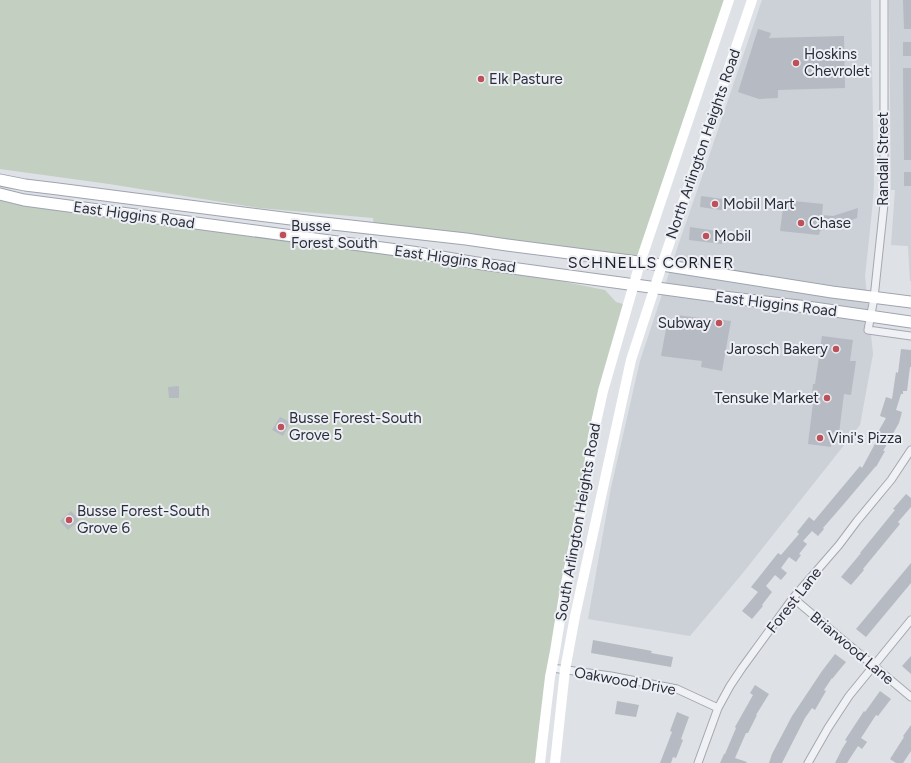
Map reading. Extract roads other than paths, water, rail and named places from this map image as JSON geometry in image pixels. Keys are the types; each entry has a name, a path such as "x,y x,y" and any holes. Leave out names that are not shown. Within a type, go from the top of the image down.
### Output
{"main road":[{"name":"North Arlington Heights Road","path":"633,284 729,0"},
{"name":"North Arlington Heights Road","path":"654,288 752,0"},
{"name":"East Higgins Road","path":"0,180 244,213 466,239 640,262 874,298 911,302"},
{"name":"East Higgins Road","path":"0,194 24,200 412,252 482,264 911,322"},
{"name":"South Arlington Heights Road","path":"540,763 547,698 566,583 587,481 593,436 609,367 633,284"},
{"name":"South Arlington Heights Road","path":"555,763 565,670 576,608 631,360 654,288"}],"street":[{"name":"Randall Street","path":"884,0 884,204 874,298 868,330 911,336"},
{"name":"Forest Lane","path":"698,763 718,708 742,668 794,598 891,480 911,450"},
{"name":"Briarwood Lane","path":"794,598 911,697"},
{"path":"808,763 828,728 849,696 911,620"},
{"name":"Oakwood Drive","path":"552,668 611,676 677,689 718,708"}],"place":[{"name":"Hoskins Chevrolet","path":"796,63"},
{"name":"Elk Pasture","path":"481,79"},
{"name":"Mobil Mart","path":"715,204"},
{"name":"Chase","path":"801,223"},
{"name":"Busse Forest South","path":"283,235"},
{"name":"Mobil","path":"706,236"},
{"name":"Subway","path":"719,323"},
{"name":"Jarosch Bakery","path":"836,349"},
{"name":"Tensuke Market","path":"827,398"},
{"name":"Busse Forest-South Grove 5","path":"281,427"},
{"name":"Vini's Pizza","path":"820,438"},
{"name":"Busse Forest-South Grove 6","path":"69,520"}],"district":[{"name":"SCHNELLS CORNER","path":"651,262"}]}
